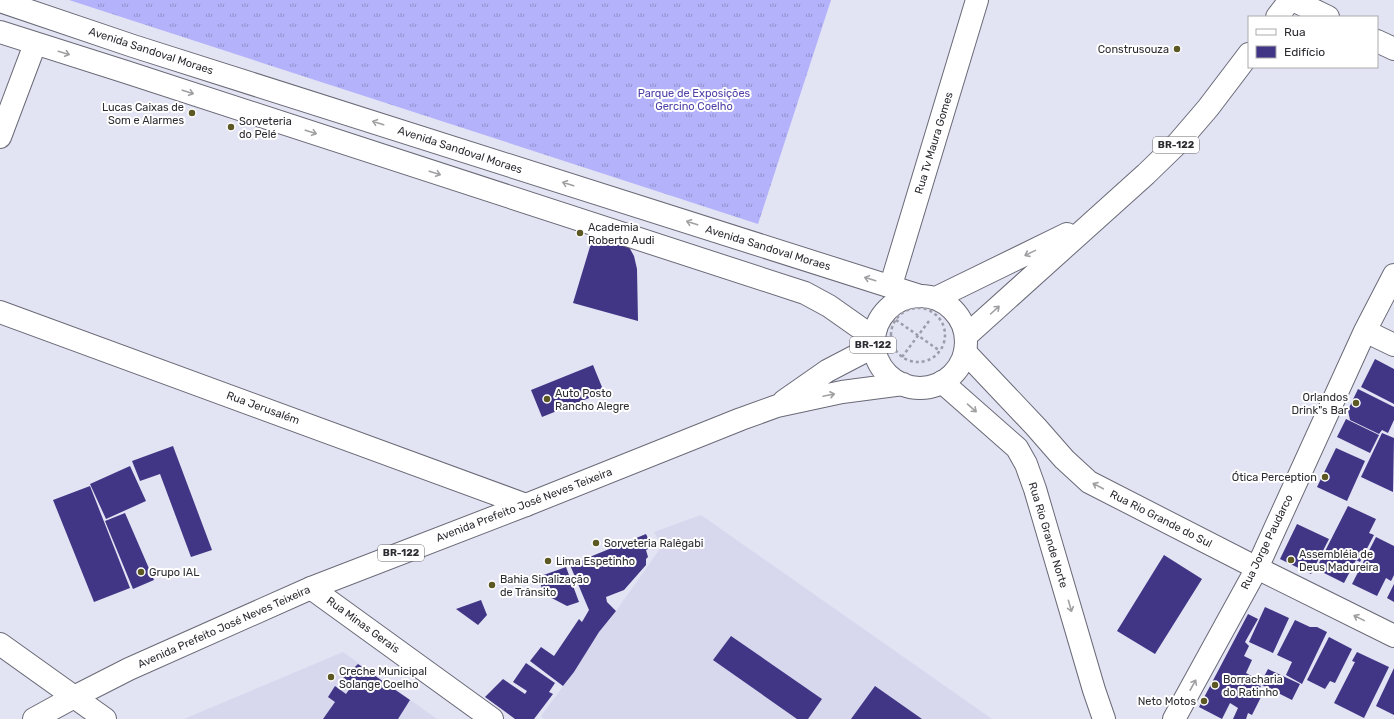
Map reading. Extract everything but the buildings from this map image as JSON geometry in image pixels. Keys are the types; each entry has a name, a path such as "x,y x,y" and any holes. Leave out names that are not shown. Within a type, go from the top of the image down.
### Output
{"main road":[{"name":"Rua Tv Maura Gomes","path":"891,285 977,0"},
{"path":"1278,16 1292,0 1326,16"},
{"name":"Avenida Sandoval Moraes","path":"0,1 133,46 891,285 930,303 947,304 956,313 964,328 966,344"},
{"path":"0,32 805,294 829,306 873,342"},
{"path":"1378,41 1394,49"},
{"path":"0,137 35,44"},
{"path":"126,72 133,46"},
{"name":"BR-122","path":"1090,223 930,303 906,298 893,304 883,315 876,327 873,342 880,364 886,373 911,387 927,387 942,382 952,374 960,364 966,344 1090,223 1146,174 1178,143 1208,108 1248,55"},
{"name":"Rua Jorge Paudarco","path":"1174,719 1257,568 1365,331 1394,275"},
{"name":"Rua Jerusalém","path":"0,312 526,505"},
{"path":"1365,331 1394,345"},
{"name":"Avenida Prefeito José Neves Teixeira","path":"777,406 827,370 873,342"},
{"name":"Rua Rio Grande do Sul","path":"966,344 1036,427 1064,458 1089,482 1394,636"},
{"name":"Rua Rio Grande Norte","path":"942,382 1017,448 1026,464 1035,488 1094,690 1104,719"},
{"name":"Avenida Prefeito José Neves Teixeira","path":"34,719 74,696 129,669 311,588 777,406 842,392 904,384"},
{"name":"Rua Minas Gerais","path":"311,588 492,719"},
{"path":"0,644 106,719"}],"path":[{"path":"930,303 944,327 944,344 934,357 926,361 910,361 896,352 892,344 892,328 896,320 902,314 909,310 918,308 926,310 930,303"},
{"path":"902,357 919,336 930,303"},
{"path":"896,320 940,351"}],"shaded area":[{"path":"701,515 992,719 544,719 541,716 574,672 599,632 616,611 662,546 654,532"},
{"name":"Creche Municipal Solange Coelho","path":"343,652 437,719 184,719"}],"green space":[{"name":"Parque de Exposições Gercino Coelho","path":"69,0 831,0 758,224"}],"place":[{"name":"Construsouza","path":"1177,49"},
{"name":"Lucas Caixas de Som e Alarmes","path":"192,113"},
{"name":"Sorveteria do Pelé","path":"231,127"},
{"name":"Academia Roberto Audi","path":"580,233"},
{"name":"Auto Posto Rancho Alegre","path":"547,399"},
{"name":"Orlandos Drink\"s Bar","path":"1356,403"},
{"name":"Ótica Perception","path":"1325,477"},
{"name":"Sorveteria Ralêgabi","path":"596,543"},
{"name":"Assembléia de Deus Madureira","path":"1291,560"},
{"name":"Lima Espetinho","path":"548,561"},
{"name":"Grupo IAL","path":"141,572"},
{"name":"Bahia Sinalização de Trânsito","path":"492,585"},
{"name":"Creche Municipal Solange Coelho","path":"331,677"},
{"name":"Borracharia do Ratinho","path":"1215,685"},
{"name":"Neto Motos","path":"1204,701"}]}
